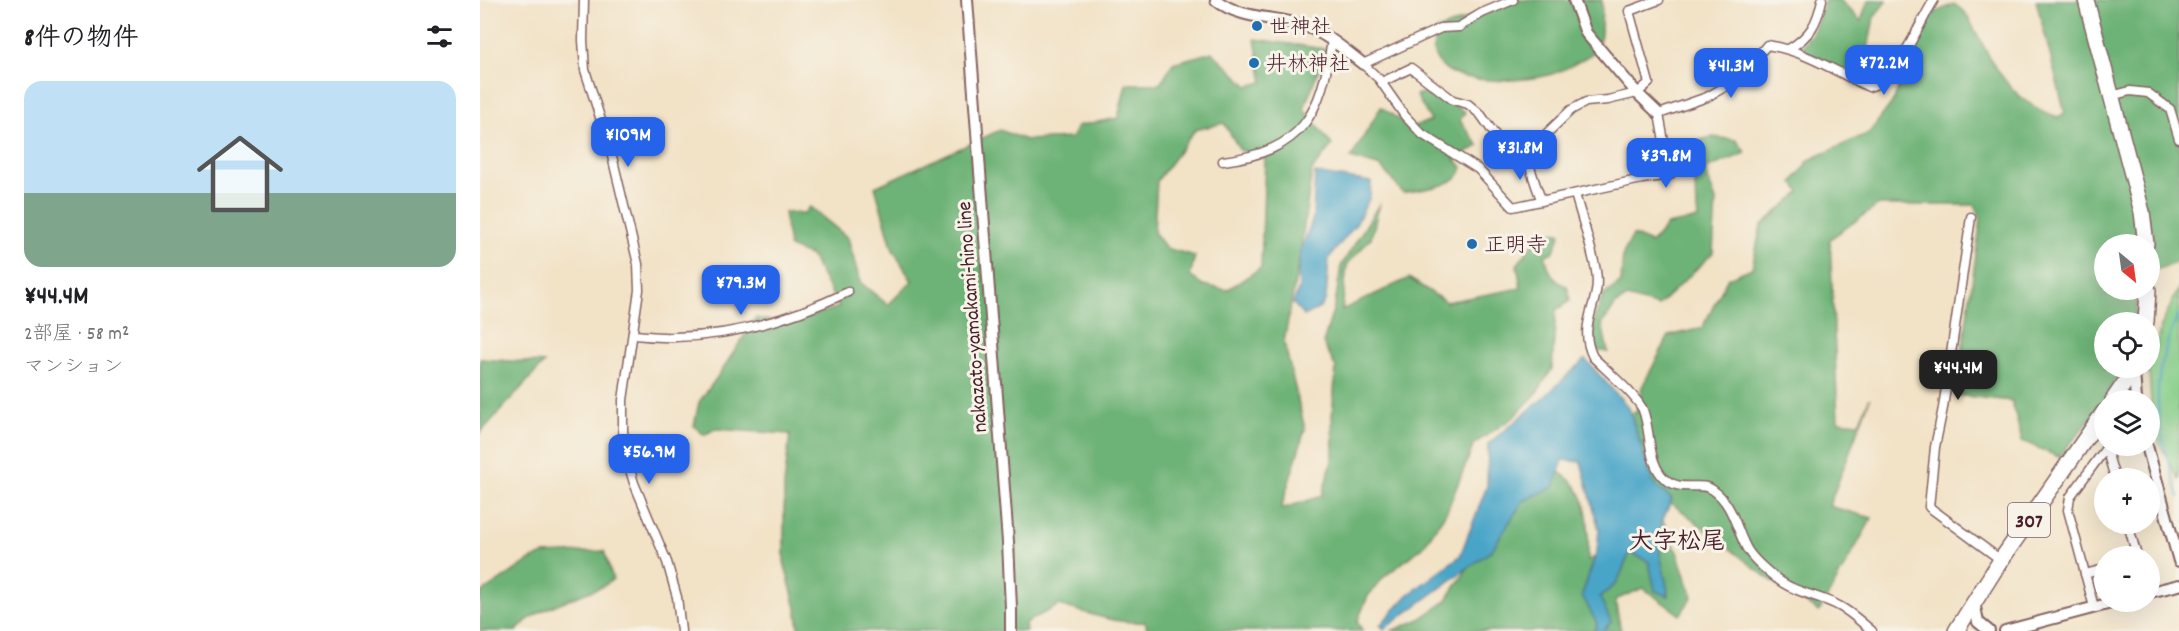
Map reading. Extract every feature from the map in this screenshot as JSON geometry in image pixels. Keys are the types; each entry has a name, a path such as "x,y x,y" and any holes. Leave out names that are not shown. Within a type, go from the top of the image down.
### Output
{"highway":[{"path":"2086,0 2142,212 2145,234"},
{"name":"307","path":"1956,631 2001,560 2094,427"}],"street":[{"path":"584,0 585,70 611,152 638,264 639,290 623,400 623,430 627,460 667,562 677,597 681,631"},
{"name":"nakazato-yamakami-hino line","path":"967,0 1008,542 1011,631"},
{"path":"1216,0 1242,13 1304,26 1332,40 1382,82 1405,116 1422,134 1478,169 1513,207 1670,175 1659,114 1637,93 1586,33 1574,0"},
{"path":"1363,64 1441,28 1459,27 1514,0"},
{"path":"1382,82 1411,68 1453,100 1468,104 1481,115 1505,149 1522,149 1544,136 1571,110 1586,102 1608,100 1637,93 1649,83 1629,11 1659,0"},
{"path":"1789,49 1804,40 1813,28 1822,0"},
{"path":"1659,114 1707,97 1737,80 1767,45 1789,49 1869,87 1878,84 1899,59 1934,0"},
{"path":"1223,161 1247,158 1275,147 1300,130 1310,119 1329,65 1332,40"},
{"path":"2111,96 2130,91 2148,93 2170,109 2179,139"},
{"path":"1522,149 1542,201"},
{"path":"1575,194 1596,271 1596,293 1586,328 1588,347 1593,357 1642,409 1654,463 1661,474 1672,484 1686,487 1709,487 1716,492 1731,511 1748,550 1776,578 1790,587 1838,605 1872,631"},
{"path":"1971,217 1943,408 1935,447 1929,507 2001,560"},
{"path":"634,334 672,338 735,331 810,310 848,292"},
{"path":"2005,631 2094,607 2068,510 2070,497 2106,448 2112,468"},
{"path":"2160,514 2179,561"},
{"path":"2085,574 2094,572"},
{"path":"2160,590 2179,585"},
{"path":"1974,602 1978,622 1989,631"}],"green space":[{"path":"1516,0 1602,0 1601,35 1597,50 1576,64 1558,72 1525,79 1471,78 1455,74 1442,67 1434,54 1437,30"},
{"path":"1825,0 1840,0 1861,21 1868,0 1887,0 1874,17 1868,49 1858,69 1862,78 1838,71 1801,48 1814,30"},
{"path":"2036,0 2179,0 2179,262 2160,269 2160,234 2094,234 2094,300 2137,300 2136,312 2094,312 2094,378 2116,378 2110,390 2094,390 2094,414 2059,457 2022,441 2012,401 1956,395 1981,219 1975,205 1879,205 1830,239 1838,421 1859,423 1870,398 1829,506 1872,518 1819,612 1766,577 1645,485 1641,441 1615,427 1612,411 1636,413 1642,387 1669,336 1702,328 1728,278 1752,268 1761,226 1800,192 1793,182 1809,160 1869,133 1894,100 1922,18 1954,4 1965,12 1991,60 2012,88 2040,110 2058,117 2065,113"},
{"path":"1255,39 1326,49 1304,109 1332,145 1312,170 1300,255 1284,342 1305,429 1281,509 1322,496 1333,457 1332,415 1336,368 1323,343 1335,304 1341,266 1380,203 1371,238 1347,265 1342,310 1409,278 1446,302 1521,288 1517,265 1542,232 1561,233 1554,251 1545,256 1555,278 1567,286 1570,301 1556,310 1552,369 1536,394 1514,417 1474,444 1447,511 1423,547 1384,577 1368,596 1357,622 1363,631 1148,631 1145,622 1112,620 1059,605 1025,623 1026,631 799,631 797,612 784,562 784,485 790,434 715,429 704,435 694,426 699,402 756,318 787,324 839,307 811,256 789,247 784,212 803,214 810,207 848,238 860,282 888,305 912,281 893,250 875,187 1000,130 1026,140 1072,138 1077,126 1118,118 1126,84 1160,84 1173,63 1212,52 1248,86 1263,82","holes":["1224,123 1240,150 1265,158 1261,268 1227,290 1203,285 1190,276 1195,256 1166,248 1154,232 1157,181 1195,130"]},
{"path":"1431,90 1465,112 1460,121 1479,146 1454,158 1463,168 1454,180 1446,184 1403,193 1381,167 1351,158 1381,107 1410,127 1431,121 1416,95"},
{"path":"1712,137 1736,140 1746,153 1705,169 1716,201 1713,253 1658,306 1627,297 1616,304 1602,324 1608,352 1595,350 1591,326 1603,296 1621,282 1623,254 1633,235 1651,243 1667,225 1698,219 1691,142"},
{"path":"2179,288 2179,480 2160,445 2160,390 2150,390 2150,378 2160,378 2162,324"},
{"path":"480,359 544,363 480,433"},
{"path":"1551,466 1574,484 1584,502 1588,521 1588,561 1662,518 1677,552 1692,597 1680,615 1643,588 1615,600 1621,631 1391,631 1418,620 1446,601 1504,512"},
{"path":"604,551 613,579 604,586 544,610 523,623 517,631 480,631 480,594 530,560 544,554"}],"water":[{"path":"1315,173 1371,182 1370,197 1356,224 1329,258 1326,299 1320,308 1304,316 1293,303 1299,288 1298,271 1301,250 1313,218"},
{"path":"1585,359 1629,408 1653,483 1672,499 1656,535 1669,596 1655,591 1649,562 1630,552 1617,583 1600,597 1611,622 1603,631 1594,631 1597,624 1582,595 1597,551 1599,529 1581,462 1563,460 1554,487 1523,501 1491,551 1384,629 1380,625 1408,595 1460,556 1487,486 1488,444 1540,401"}],"waterway":[{"path":"2179,314 2168,340 2158,385 2160,426 2179,497"}],"place":[{"name":"世神社","path":"1257,26"},
{"name":"井林神社","path":"1254,63"},
{"name":"正明寺","path":"1472,244"}],"district":[{"name":"大字松尾","path":"1677,540"}]}
